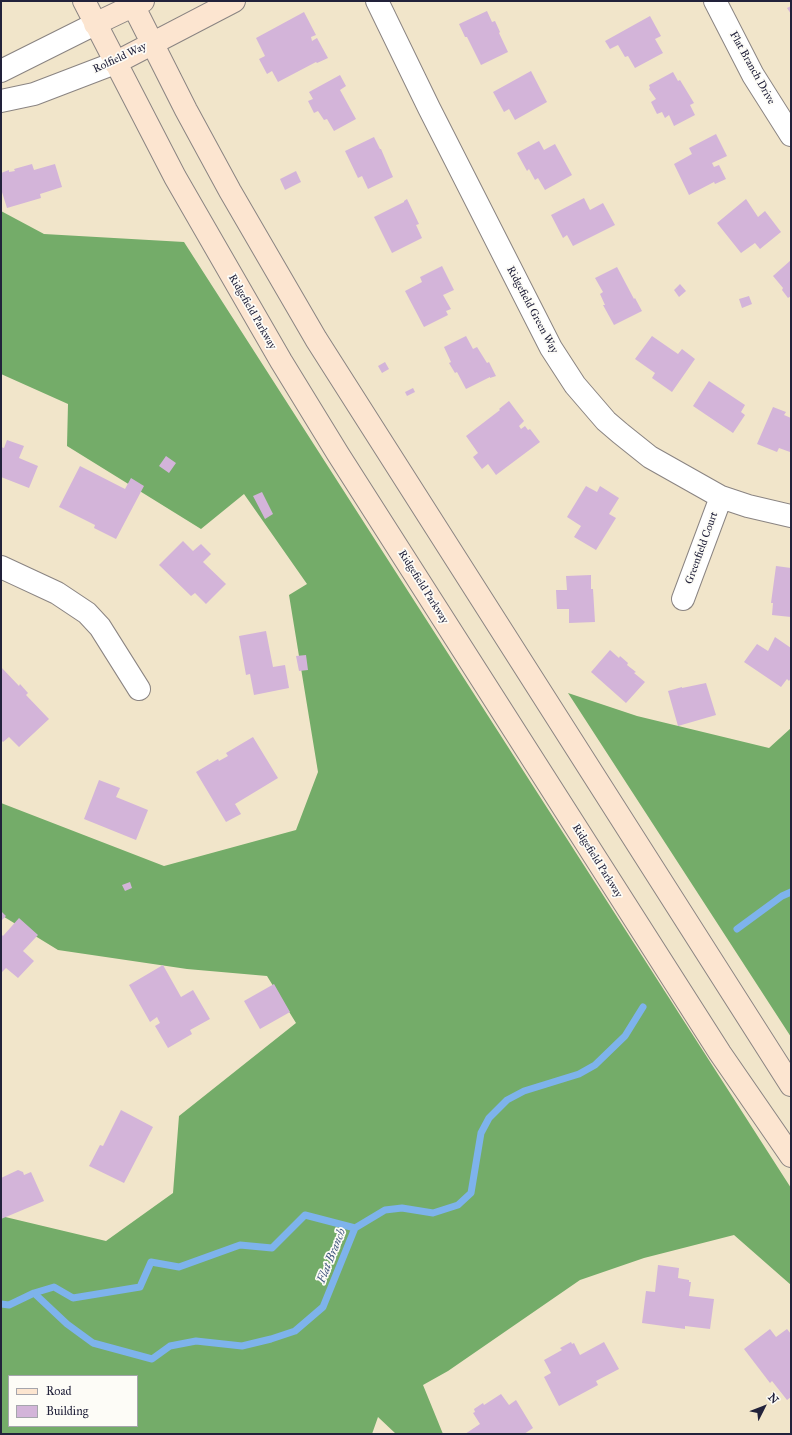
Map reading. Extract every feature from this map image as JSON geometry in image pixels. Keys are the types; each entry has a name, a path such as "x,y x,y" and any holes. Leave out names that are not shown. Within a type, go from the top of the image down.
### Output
{"main road":[{"name":"Ridgefield Parkway","path":"84,1 175,178 236,285 318,421 720,1053 791,1156"},
{"name":"Rolfield Way","path":"115,63 234,1"},
{"path":"95,24 136,3 152,43 230,191 316,340 791,1085"}],"street":[{"name":"Ridgefield Green Way","path":"377,1 429,108 551,348 575,385 606,421 650,457 721,497 748,506 791,516"},
{"name":"Flat Branch Drive","path":"715,1 753,75 791,135"},
{"path":"1,71 95,24"},
{"name":"Rolfield Way","path":"1,101 34,94 115,63"},
{"name":"Greenfield Court","path":"683,599 721,497"},
{"path":"1,567 57,593 87,613 100,627 139,689"}],"green space":[{"path":"1,211 44,234 184,242 791,1188 791,1285 734,1235 644,1258 580,1280 448,1371 423,1385 443,1434 396,1434 378,1417 372,1434 1,1434 1,1216 106,1241 173,1193 179,1116 296,1023 267,976 187,969 58,950 1,915 1,803 164,866 296,830 318,772 289,595 307,584 244,494 201,529 67,446 68,404 1,374"},
{"path":"568,693 637,716 769,748 791,728 791,1037"}],"building":[{"path":"791,6 791,14 787,8"},
{"path":"487,11 492,22 495,21 508,52 481,65 459,24"},
{"path":"304,12 316,35 311,37 312,41 317,38 328,58 317,63 316,62 278,82 272,71 267,74 259,59 265,56 256,38"},
{"path":"650,16 661,36 655,39 663,53 635,68 628,56 625,57 618,45 610,49 605,41"},
{"path":"531,71 547,102 515,120 509,109 504,112 493,92"},
{"path":"673,72 678,81 680,80 694,103 690,105 695,115 674,126 669,115 665,118 662,112 657,114 651,102 656,99 649,89 649,85"},
{"path":"340,75 346,86 340,90 356,119 334,131 327,119 324,120 318,111 314,113 308,101 313,99 309,92"},
{"path":"716,134 727,156 712,163 714,167 719,165 726,179 715,184 714,182 689,195 674,164 692,154 689,148"},
{"path":"374,137 393,177 368,189 362,176 358,178 345,151"},
{"path":"539,141 544,150 555,144 572,175 545,190 538,178 535,180 529,169 527,171 517,153"},
{"path":"32,164 34,170 55,164 62,187 40,194 41,198 7,208 1,189 1,173 9,170 9,172 15,171 14,169"},
{"path":"296,171 301,182 285,190 280,179"},
{"path":"584,198 590,210 603,203 615,225 573,246 567,235 563,238 551,215"},
{"path":"407,199 419,224 416,225 422,238 392,253 374,217"},
{"path":"746,199 758,217 765,211 781,232 760,249 755,243 741,253 717,223"},
{"path":"791,260 791,296 788,298 782,290 783,288 773,276"},
{"path":"442,266 454,290 443,295 451,309 446,311 448,315 424,327 405,291 422,282 420,277"},
{"path":"617,267 642,311 614,325 603,305 605,305 600,294 603,292 595,278"},
{"path":"680,284 686,291 679,297 674,290"},
{"path":"749,296 752,304 742,308 739,299"},
{"path":"466,336 473,349 477,347 487,363 489,362 496,376 490,377 466,389 457,372 455,373 449,363 451,362 444,347"},
{"path":"652,336 678,354 682,349 695,359 672,392 652,378 655,373 635,359"},
{"path":"385,362 389,369 382,373 378,366"},
{"path":"709,381 745,405 741,412 745,415 733,433 693,406"},
{"path":"413,388 415,392 407,396 405,392"},
{"path":"509,401 524,421 519,426 521,429 525,426 528,430 530,429 540,442 496,475 488,464 482,469 473,457 478,453 466,436 500,410 499,409"},
{"path":"773,407 786,412 784,415 791,418 790,452 779,448 777,452 757,444"},
{"path":"7,440 24,446 19,458 38,466 29,488 1,477 1,447 4,448"},
{"path":"166,456 176,463 169,473 159,466"},
{"path":"80,466 125,489 131,478 144,486 116,539 94,528 95,525 59,507"},
{"path":"586,486 597,492 600,486 619,498 609,514 616,518 596,550 574,537 581,526 567,517"},
{"path":"262,492 273,514 265,519 253,496"},
{"path":"183,541 193,551 201,544 211,554 203,562 226,584 206,604 195,593 191,596 159,565"},
{"path":"776,566 791,568 791,617 772,615 773,603 771,603"},
{"path":"591,575 595,622 569,623 569,609 557,609 556,590 567,590 566,576"},
{"path":"266,631 273,667 285,665 289,688 254,695 250,674 246,675 239,636"},
{"path":"775,637 791,648 791,678 789,681 787,679 781,687 744,662 757,644 768,651"},
{"path":"610,650 619,658 620,656 628,663 627,665 636,672 634,673 645,682 626,703 591,672"},
{"path":"306,655 308,670 299,671 296,656"},
{"path":"1,667 19,686 20,684 28,693 26,695 49,719 19,747 9,737 3,742 1,740"},
{"path":"706,683 716,715 678,726 668,691"},
{"path":"253,737 278,778 235,804 241,814 226,822 196,772 218,759 219,761 228,756 226,753"},
{"path":"99,780 120,788 116,797 148,810 136,840 84,819"},
{"path":"130,882 132,888 125,891 122,885"},
{"path":"1,911 6,916 1,921"},
{"path":"19,918 38,935 23,951 34,961 18,978 6,968 1,973 1,934 3,936"},
{"path":"163,965 181,997 193,990 210,1019 190,1030 192,1034 168,1048 155,1026 160,1023 157,1017 150,1022 129,985"},
{"path":"274,984 290,1012 260,1029 244,1001"},
{"path":"121,1110 153,1127 124,1183 89,1166 100,1145 103,1146"},
{"path":"18,1170 23,1172 24,1175 31,1172 44,1201 1,1219 1,1178"},
{"path":"658,1265 679,1268 678,1278 689,1280 689,1282 691,1282 689,1296 714,1299 710,1329 685,1326 685,1329 642,1323 646,1291 655,1292"},
{"path":"770,1329 776,1337 787,1329 791,1334 791,1397 787,1400 772,1381 770,1383 744,1349"},
{"path":"571,1342 572,1344 574,1343 580,1355 604,1342 619,1369 596,1381 598,1385 559,1406 544,1377 551,1373 544,1360 562,1350 560,1348"},
{"path":"501,1394 509,1405 516,1400 533,1428 524,1434 465,1434 480,1424 473,1413 475,1412 474,1409 483,1403 484,1405"}],"waterway":[{"name":"Flat Branch","path":"737,929 782,896 791,892"},
{"name":"Flat Branch","path":"1,1304 9,1305 34,1293 67,1324 93,1343 152,1359 170,1346 196,1341 242,1346 295,1331 323,1307 355,1228 385,1210 402,1208 433,1213 458,1205 471,1193 481,1133 489,1118 507,1100 524,1091 579,1074 595,1065 625,1036 643,1007"},
{"path":"34,1293 54,1287 73,1298 140,1287 151,1262 179,1267 240,1245 272,1248 305,1215 355,1228"}]}
